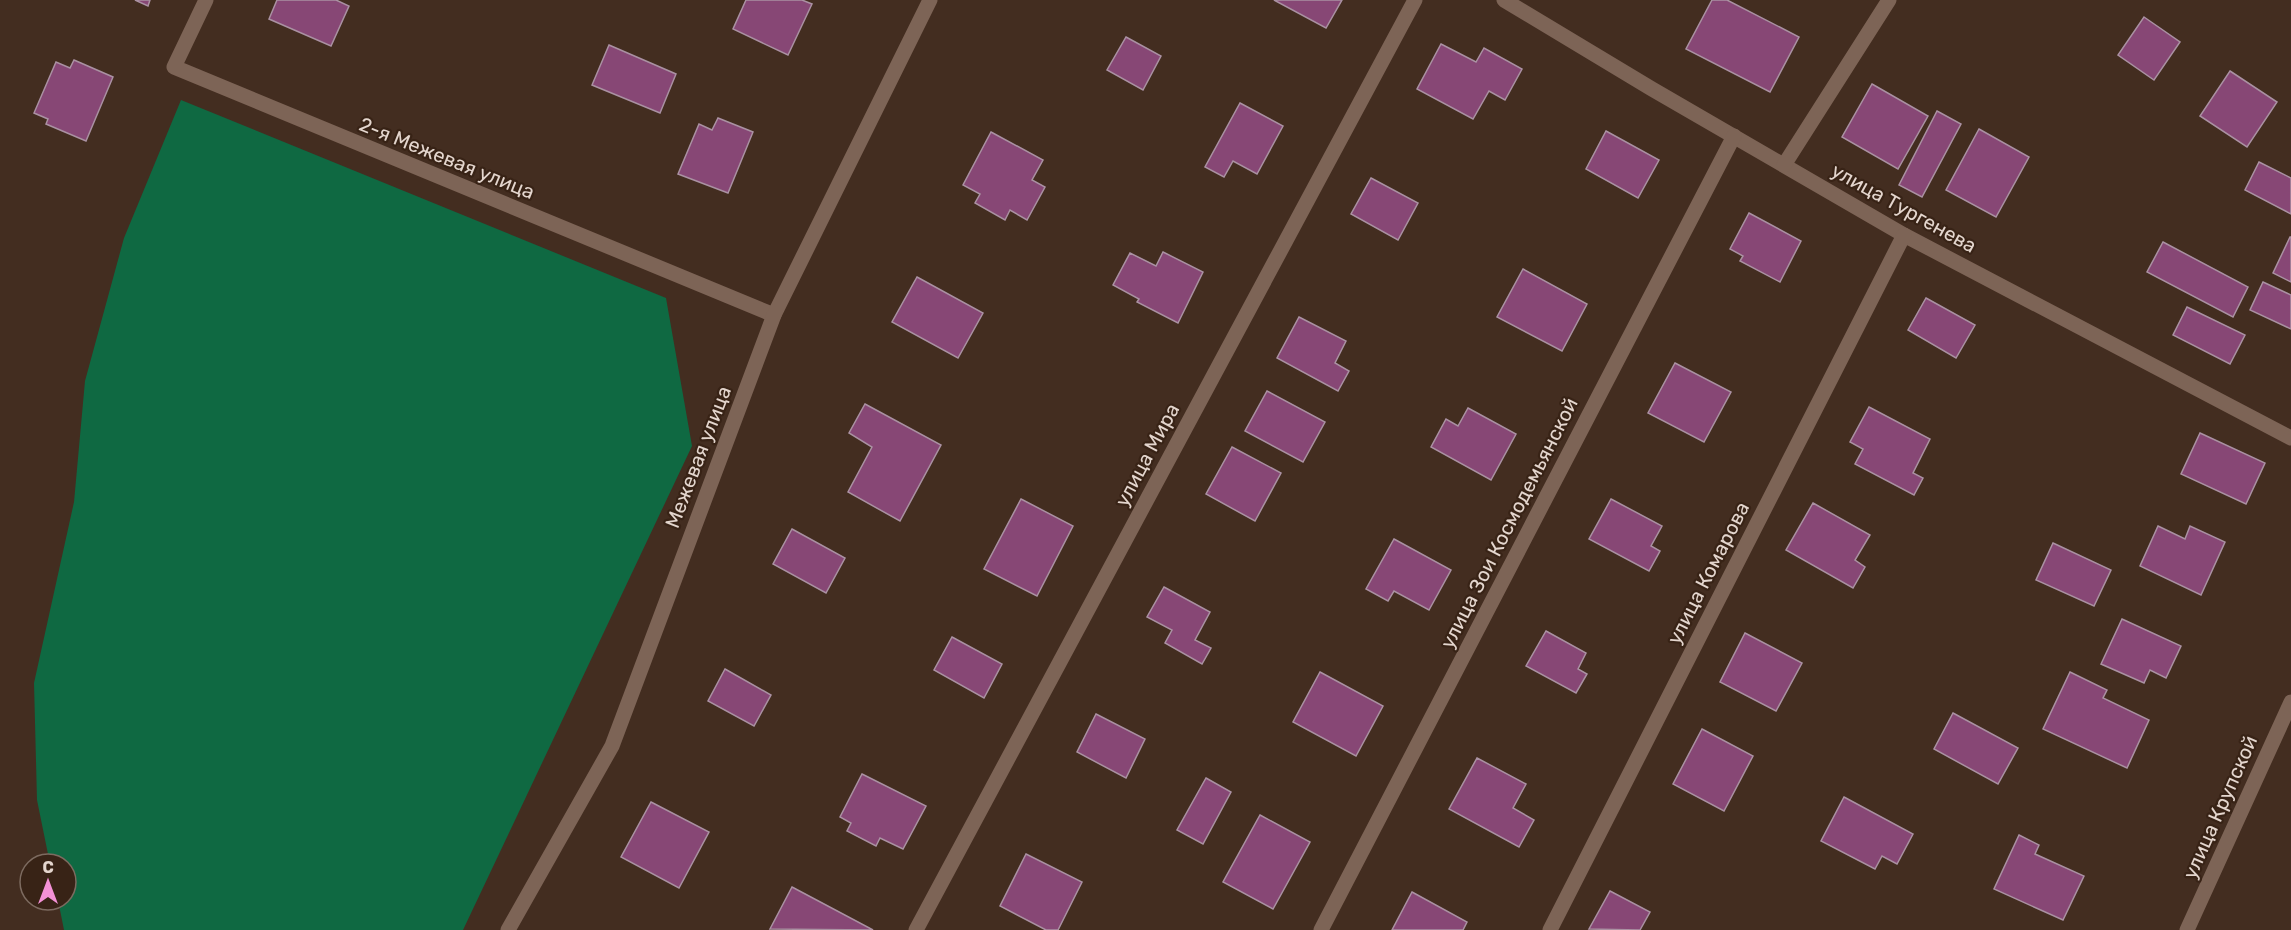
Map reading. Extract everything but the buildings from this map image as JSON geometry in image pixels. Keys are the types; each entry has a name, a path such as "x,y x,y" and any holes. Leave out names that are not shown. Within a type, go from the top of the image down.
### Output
{"street":[{"name":"2-я Межевая улица","path":"206,0 174,67 774,315"},
{"name":"Межевая улица","path":"508,930 612,746 774,315 930,0"},
{"name":"улица Мира","path":"916,930 1415,0"},
{"name":"улица Тургенева","path":"1504,0 1904,234 2291,438"},
{"path":"1784,165 1889,0"},
{"name":"улица Зои Космодемьянской","path":"1321,930 1734,136"},
{"name":"улица Комарова","path":"1550,930 1904,234"},
{"name":"улица Крупской","path":"2187,930 2291,702"}],"green space":[{"path":"181,100 666,298 692,446 463,930 64,930 60,912 78,912 78,852 48,852 37,800 34,683 74,502 85,381 124,238"}]}
